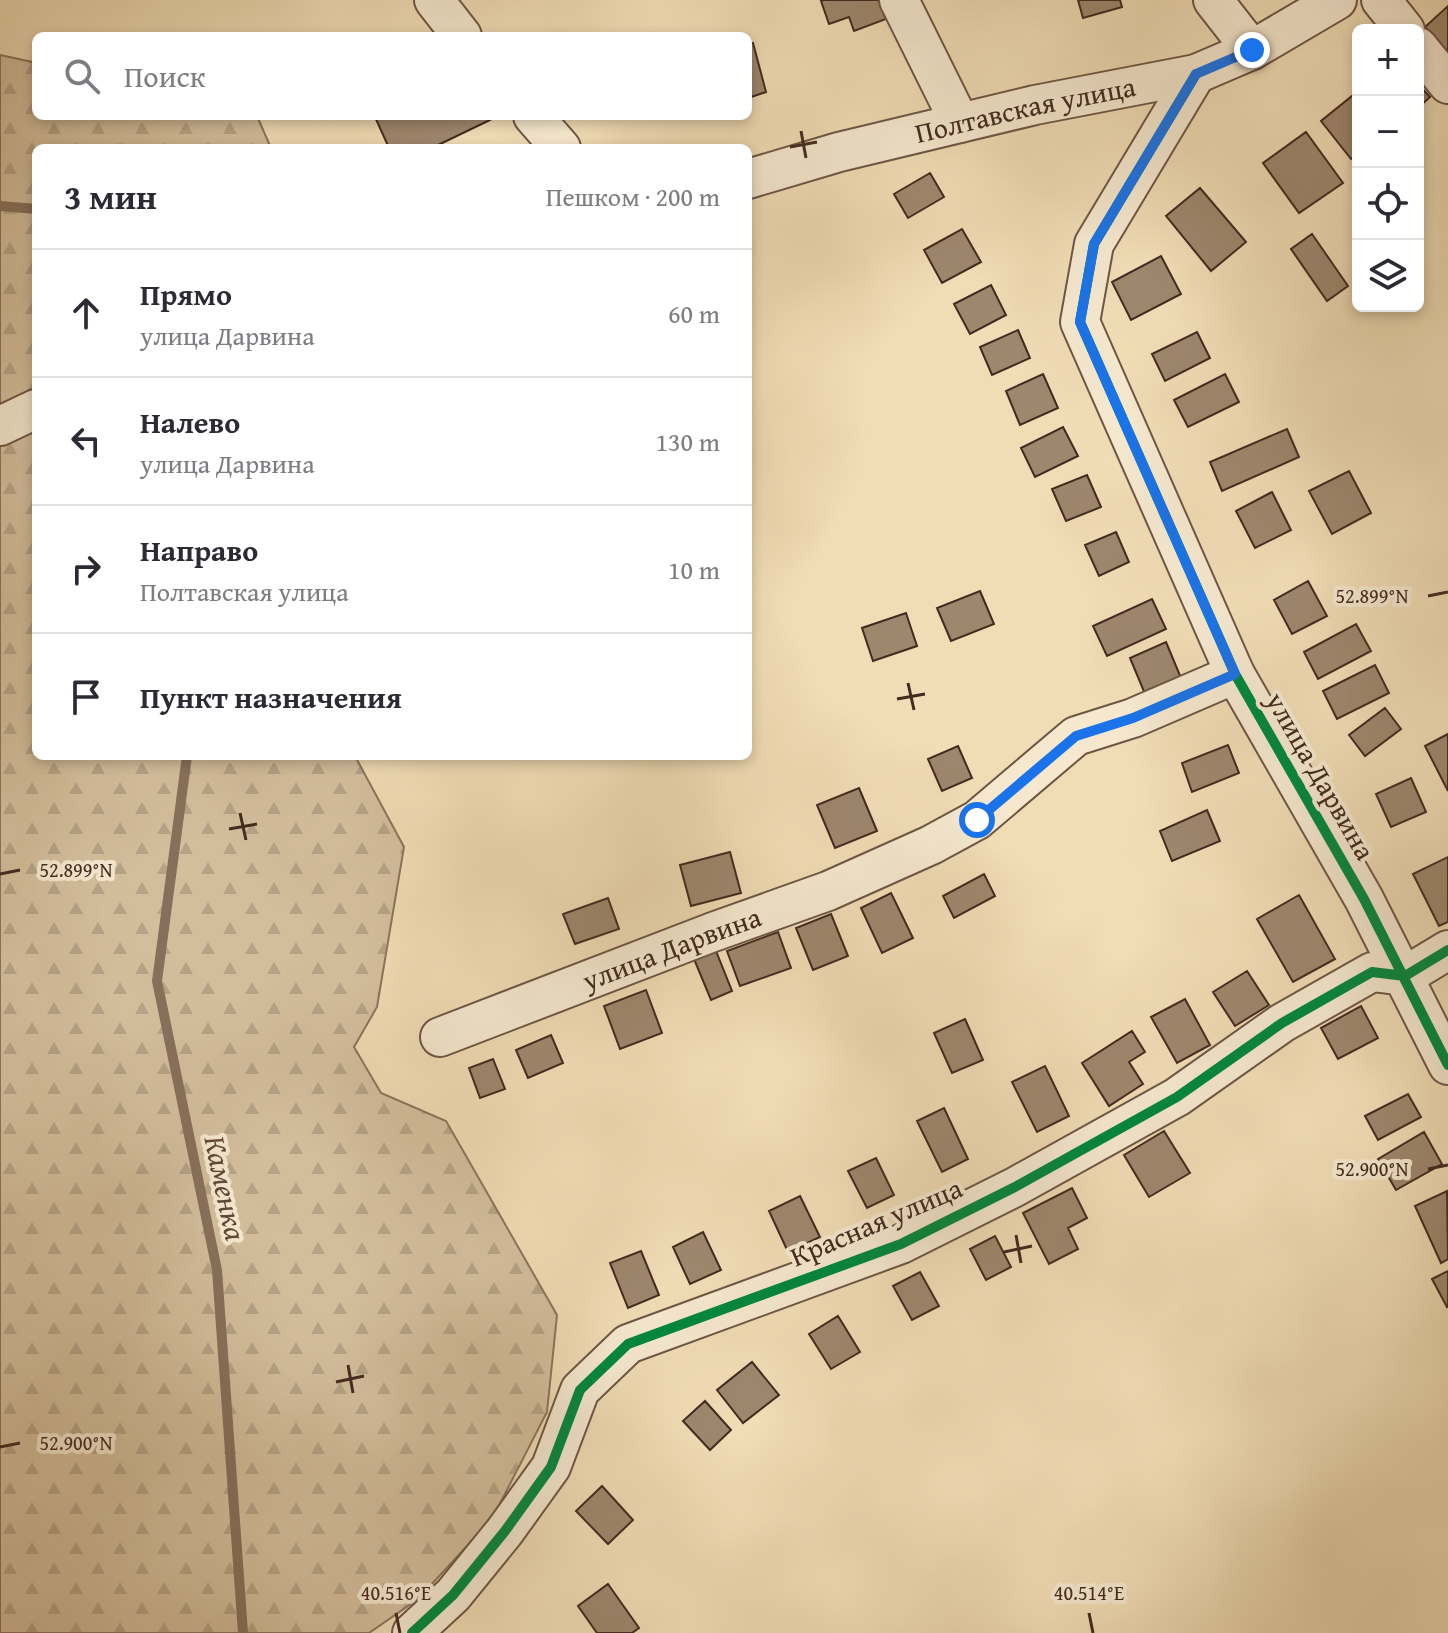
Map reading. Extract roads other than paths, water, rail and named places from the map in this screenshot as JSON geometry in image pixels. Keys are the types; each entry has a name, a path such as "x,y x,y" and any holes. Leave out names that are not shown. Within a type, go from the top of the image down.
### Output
{"street":[{"path":"434,0 459,32"},
{"path":"899,0 960,123"},
{"path":"1213,0 1252,50"},
{"name":"Полтавская улица","path":"752,178 839,152 1035,105 1196,74 1252,50 1337,0"},
{"path":"1381,0 1400,24"},
{"path":"1424,54 1448,84"},
{"name":"улица Дарвина","path":"1196,74 1094,244 1080,322 1235,674 1364,899 1448,1065"},
{"path":"536,120 558,144"},
{"path":"0,426 32,411"},
{"name":"улица Дарвина","path":"440,1037 828,891 931,845 977,820 1076,736 1133,718 1235,674"},
{"path":"1405,976 1448,950"},
{"name":"Красная улица","path":"412,1633 453,1595 505,1531 551,1467 580,1390 628,1344 901,1244 1015,1187 1177,1097 1282,1023 1372,972 1405,976"}],"waterway":[{"name":"Каменка","path":"0,206 32,209"},
{"name":"Каменка","path":"186,760 157,981 217,1270 243,1633"}]}
